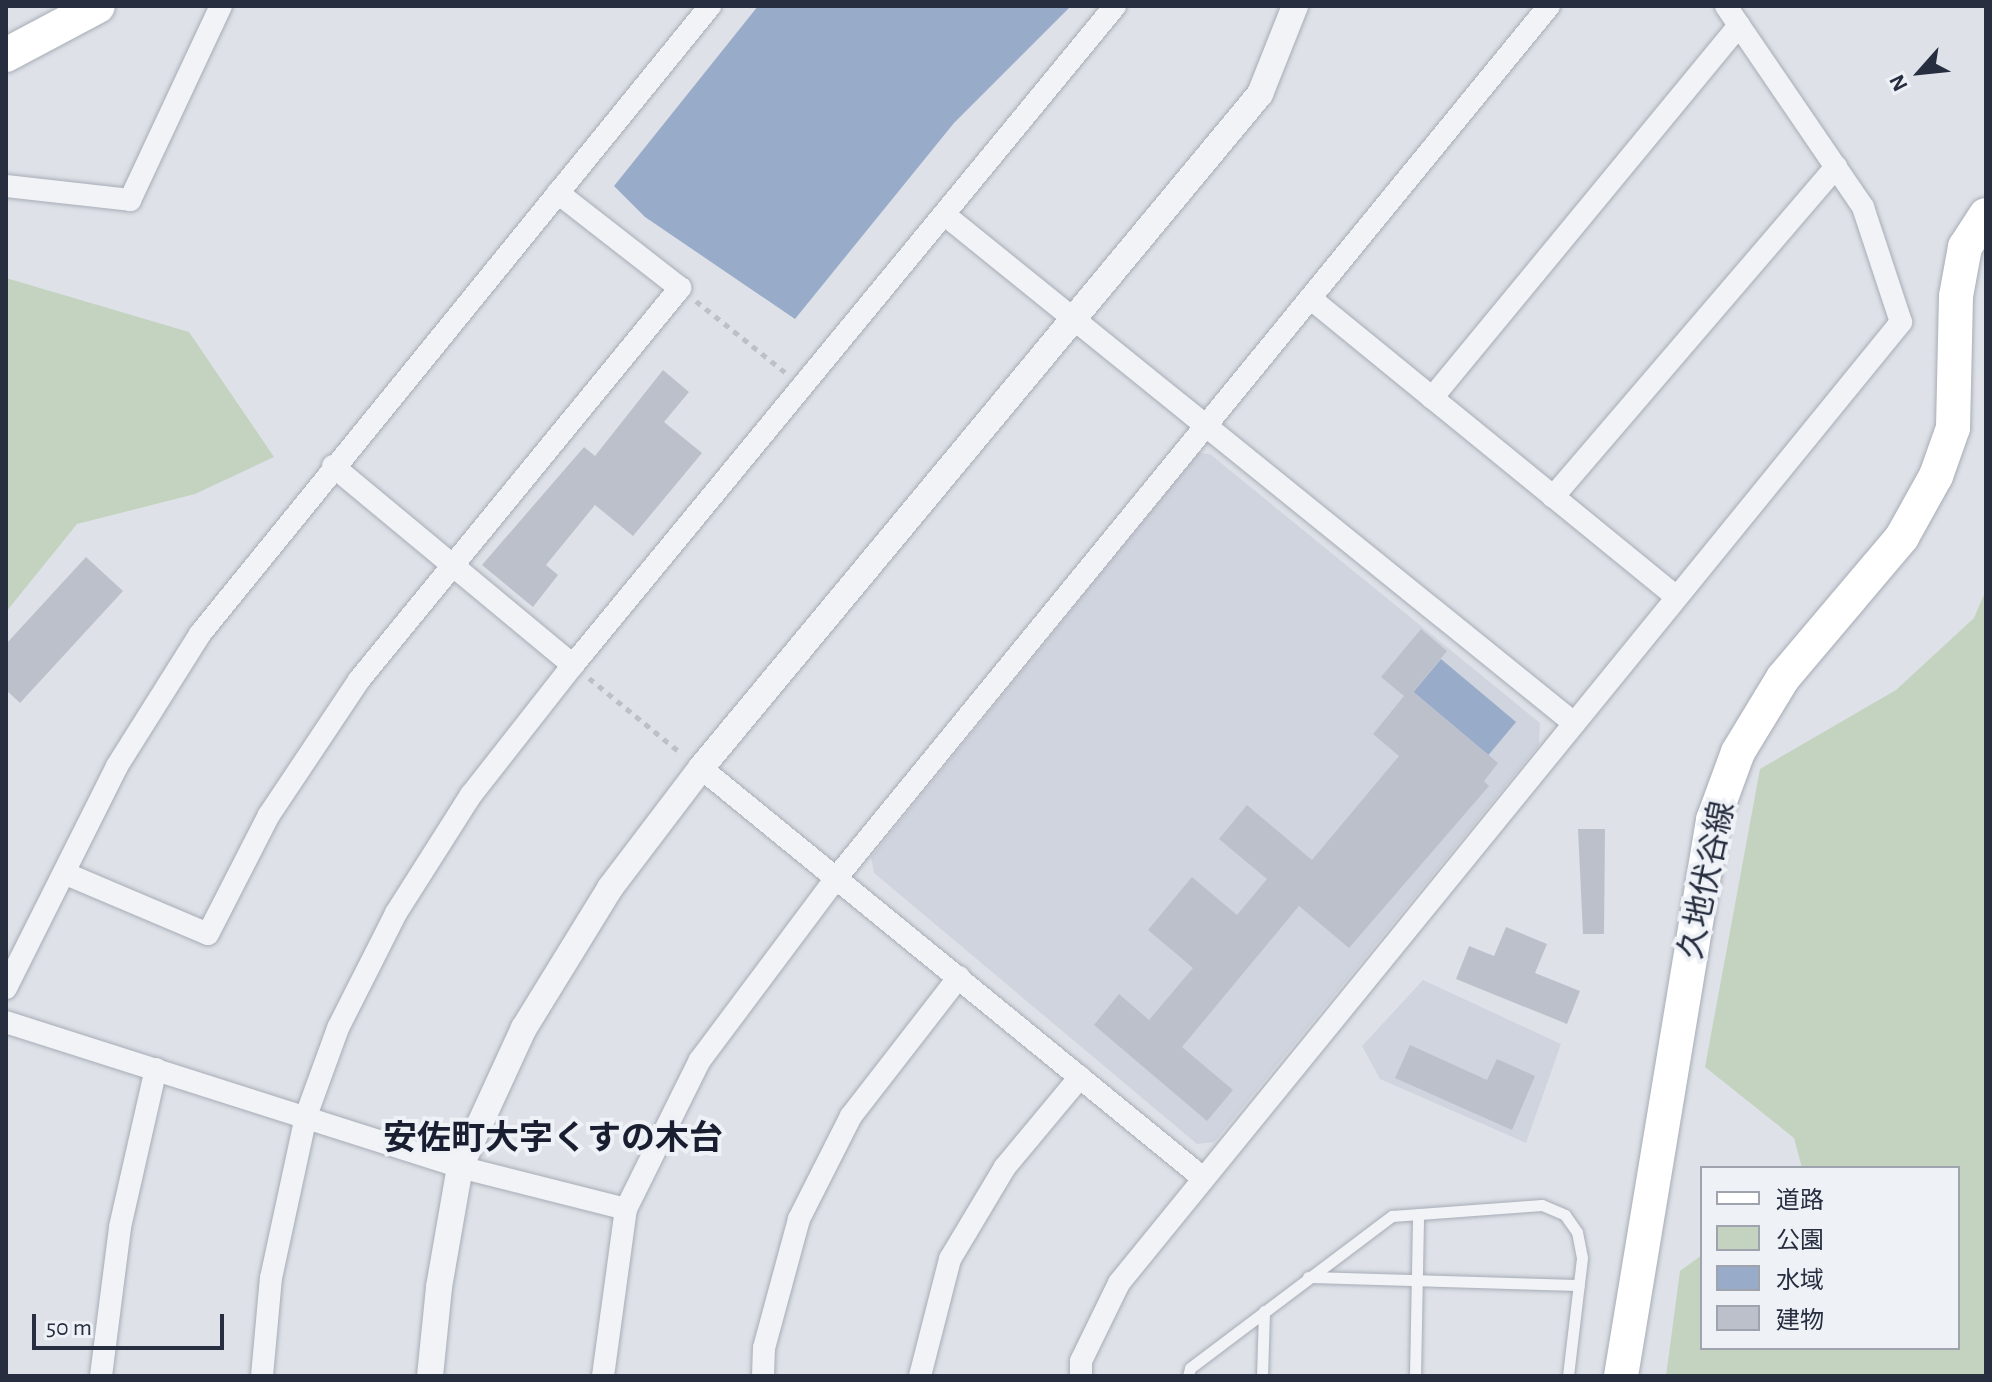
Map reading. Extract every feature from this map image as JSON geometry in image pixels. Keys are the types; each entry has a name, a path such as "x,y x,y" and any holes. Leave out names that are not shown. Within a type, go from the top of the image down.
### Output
{"main road":[{"path":"6,55 98,6"},
{"name":"久地伏谷線","path":"1621,1376 1713,820 1738,752 1783,678 1902,537 1936,476 1953,428 1958,284 1965,247 1986,215"}],"street":[{"path":"6,186 130,200 221,6"},
{"path":"6,988 117,766 200,634 333,466 710,6"},
{"path":"262,1376 271,1278 306,1116 338,1028 396,913 471,795 579,670 1115,6"},
{"path":"430,1376 439,1287 460,1167 524,1028 610,888 694,763 1076,319 1260,94 1295,6"},
{"path":"603,1376 626,1209 700,1060 837,877 1549,6"},
{"path":"1081,1376 1081,1361 1119,1283 1901,322 1863,207 1726,6"},
{"path":"1432,398 1739,25"},
{"path":"1553,497 1836,167"},
{"path":"64,873 208,934 269,815 351,693 680,288 558,193"},
{"path":"945,215 1207,423 1574,723"},
{"path":"1310,298 1677,597"},
{"path":"333,466 579,670"},
{"path":"694,763 1203,1178"},
{"path":"763,1376 764,1348 799,1219 851,1116 959,977"},
{"path":"6,1022 460,1167 626,1209"},
{"path":"101,1376 120,1227 156,1069"},
{"path":"920,1376 950,1259 1005,1167 1080,1077"}],"lane":[{"path":"1188,1376 1190,1368 1376,1224 1392,1216 1542,1205 1565,1215 1580,1245 1579,1285 1568,1376"},
{"path":"1415,1376 1418,1214"},
{"path":"1308,1277 1579,1285"},
{"path":"1262,1376 1264,1311"}],"path":[{"path":"690,297 794,379"},
{"path":"579,670 694,763"}],"shaded area":[{"path":"1199,453 1210,454 1540,723 1539,745 1214,1142 1197,1144 874,873 871,857"},
{"path":"1423,980 1561,1044 1526,1143 1380,1079 1362,1046"}],"green space":[{"path":"6,278 189,332 274,457 195,494 77,524 6,612"},
{"path":"1986,590 1986,1376 1666,1376 1680,1271 1700,1256 1700,1350 1960,1350 1960,1166 1801,1166 1794,1138 1705,1067 1760,769 1896,690 1974,618"}],"water":[{"path":"758,6 1071,6 954,123 795,319 645,217 614,186"},
{"path":"1441,659 1516,722 1488,755 1413,692"}],"building":[{"path":"663,370 689,392 664,422 702,453 633,536 595,505 546,565 558,575 533,607 482,565 584,447 595,456"},
{"path":"86,557 123,591 20,703 6,690 6,644"},
{"path":"1421,629 1447,651 1413,692 1498,763 1484,781 1489,786 1349,948 1299,906 1182,1047 1233,1090 1207,1121 1094,1025 1119,994 1149,1020 1193,968 1148,930 1192,877 1237,915 1267,879 1219,839 1247,805 1312,860 1399,756 1373,734 1404,696 1381,677"},
{"path":"1578,829 1605,829 1604,934 1583,934"},
{"path":"1506,927 1547,944 1535,973 1580,991 1567,1024 1456,979 1469,946 1494,956"},
{"path":"1410,1045 1487,1080 1497,1059 1535,1076 1512,1130 1395,1078"}],"district":[{"name":"安佐町大字くすの木台","path":"553,1140"}]}
